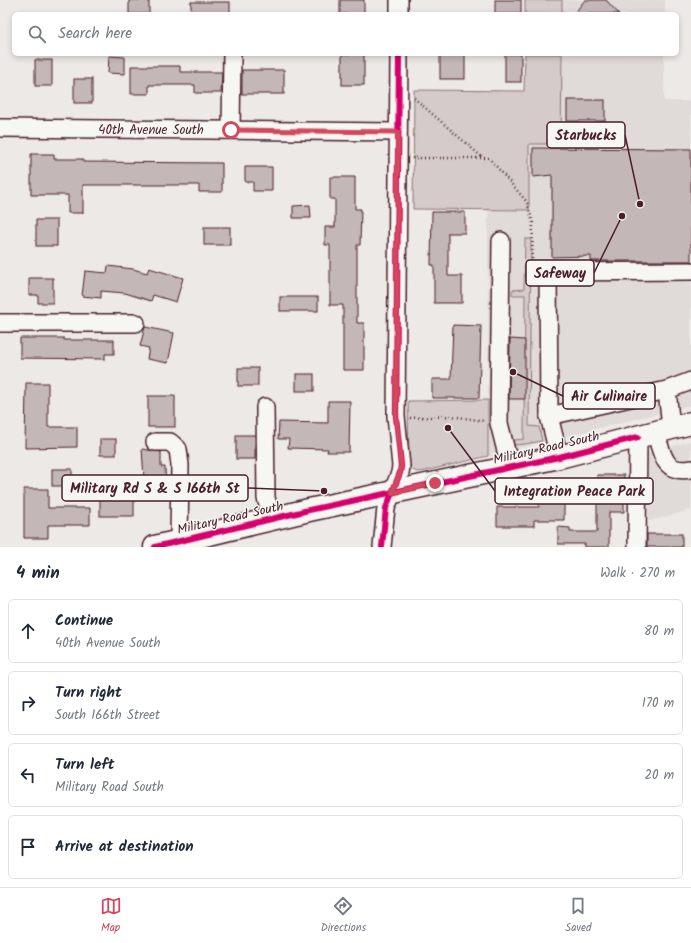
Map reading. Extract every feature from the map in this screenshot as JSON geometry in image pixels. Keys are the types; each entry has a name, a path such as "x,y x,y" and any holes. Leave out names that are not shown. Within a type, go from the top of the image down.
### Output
{"main road":[{"name":"Military Road South","path":"155,547 179,540 272,519 559,457 664,430"}],"street":[{"path":"399,0 399,12"},
{"path":"231,130 232,56"},
{"path":"382,547 384,517 400,473 401,466 396,416 399,56"},
{"name":"40th Avenue South","path":"0,128 398,132"},
{"path":"501,241 499,423 510,467"},
{"path":"559,457 549,416 548,272 691,271"},
{"path":"0,323 136,323"},
{"path":"549,416 667,390 691,381"},
{"path":"667,390 664,430 666,462 679,471 691,469"},
{"path":"265,407 266,498 272,519"},
{"path":"636,547 664,430"},
{"path":"155,442 170,442 178,449 180,466 179,540"}],"path":[{"path":"412,96 483,158"},
{"path":"411,158 489,158 527,202 533,223 532,262 541,262"},
{"path":"406,418 451,416 499,423"}],"shaded area":[{"path":"525,0 562,0 562,12 525,12"},
{"path":"562,0 665,0 665,12 562,12"},
{"path":"525,56 562,56 561,144 529,144 529,210 413,209 414,90 524,91"},
{"path":"562,56 664,56 664,101 691,101 691,405 488,456 488,209 529,210 529,144 561,144"},
{"path":"525,239 531,239 529,426 539,427 542,441 514,445 512,443 514,440 524,439 525,295 512,295 512,290 524,289"},
{"path":"488,400 488,456 425,471 417,472 411,469 409,463 408,401"},
{"path":"691,441 691,510 649,521 647,453"}],"building":[{"path":"129,0 149,0 149,12 129,12"},
{"path":"340,0 364,0 364,12 340,12"},
{"path":"495,0 521,0 521,12 495,12"},
{"path":"585,0 606,0 617,12 576,12"},
{"path":"191,2 230,2 230,12 191,12"},
{"path":"109,56 125,57 125,74 108,73"},
{"path":"342,56 364,56 364,85 342,85"},
{"path":"440,56 465,56 465,79 440,79"},
{"path":"505,56 521,56 521,82 505,82"},
{"path":"35,60 52,60 52,86 35,86"},
{"path":"131,66 180,66 180,72 222,72 221,93 195,93 195,85 149,85 149,94 131,94"},
{"path":"242,70 284,70 284,94 242,94"},
{"path":"74,79 92,79 92,103 74,103"},
{"path":"567,100 605,100 605,121 567,121"},
{"path":"533,148 691,149 691,261 591,261 591,256 552,257 552,175 533,177"},
{"path":"31,154 54,154 54,159 83,159 83,162 222,163 222,192 199,192 199,185 83,185 83,213 68,213 68,195 31,195"},
{"path":"245,167 272,167 272,191 253,191 253,182 245,182"},
{"path":"330,177 355,177 355,209 361,209 360,245 357,245 357,323 364,323 364,370 343,370 343,305 330,305 330,245 325,245 325,227 335,227 335,199 330,199"},
{"path":"310,205 311,218 293,218 293,206"},
{"path":"432,212 465,212 465,233 448,233 448,276 462,276 462,303 434,303 434,265 431,265"},
{"path":"36,220 57,220 57,246 36,246"},
{"path":"204,227 230,227 230,245 204,245"},
{"path":"108,266 133,269 147,273 149,268 183,278 176,302 153,295 151,301 125,293 101,291 101,298 82,296 85,271 107,273"},
{"path":"29,278 53,278 53,303 38,303 38,295 29,295"},
{"path":"280,297 318,297 318,311 280,311"},
{"path":"453,325 481,326 479,398 432,398 432,379 451,379"},
{"path":"145,327 174,333 168,363 147,359 149,348 140,346"},
{"path":"20,338 114,340 114,354 105,354 105,359 20,358"},
{"path":"510,339 525,340 525,399 509,399"},
{"path":"238,368 258,368 258,386 238,386"},
{"path":"296,374 314,374 314,391 296,391"},
{"path":"26,383 48,383 48,427 77,427 77,447 25,448"},
{"path":"148,396 175,396 175,427 148,427"},
{"path":"328,401 350,401 349,452 327,452 328,449 288,448 289,439 278,439 279,422 328,423"},
{"path":"236,435 255,435 255,459 236,459"},
{"path":"100,439 116,439 116,455 100,455"},
{"path":"142,449 161,452 161,467 165,467 166,492 145,493"},
{"path":"52,469 72,469 72,486 52,486"},
{"path":"597,475 624,475 624,512 609,512 609,547 585,547 585,544 558,544 558,527 570,528 570,532 597,532"},
{"path":"24,489 48,489 48,508 90,508 90,525 48,525 48,538 24,538"},
{"path":"539,496 564,496 564,520 534,520 534,526 497,526 497,507 539,507"},
{"path":"100,497 134,497 134,516 100,516"},
{"path":"647,534 682,534 682,547 647,547"}],"cycle path":[{"path":"382,547 386,508 400,473 401,466 396,416 399,56"},
{"path":"155,547 309,510 559,457 638,437"}],"place":[{"name":"Starbucks","path":"640,204"},
{"name":"Safeway","path":"622,216"},
{"name":"Air Culinaire","path":"513,372"},
{"name":"Integration Peace Park","path":"448,428"},
{"name":"Military Rd S & S 166th St","path":"324,491"}],"route":[{"path":"231,130 398,132 396,416 401,466 400,473 392,493 435,483"}]}
